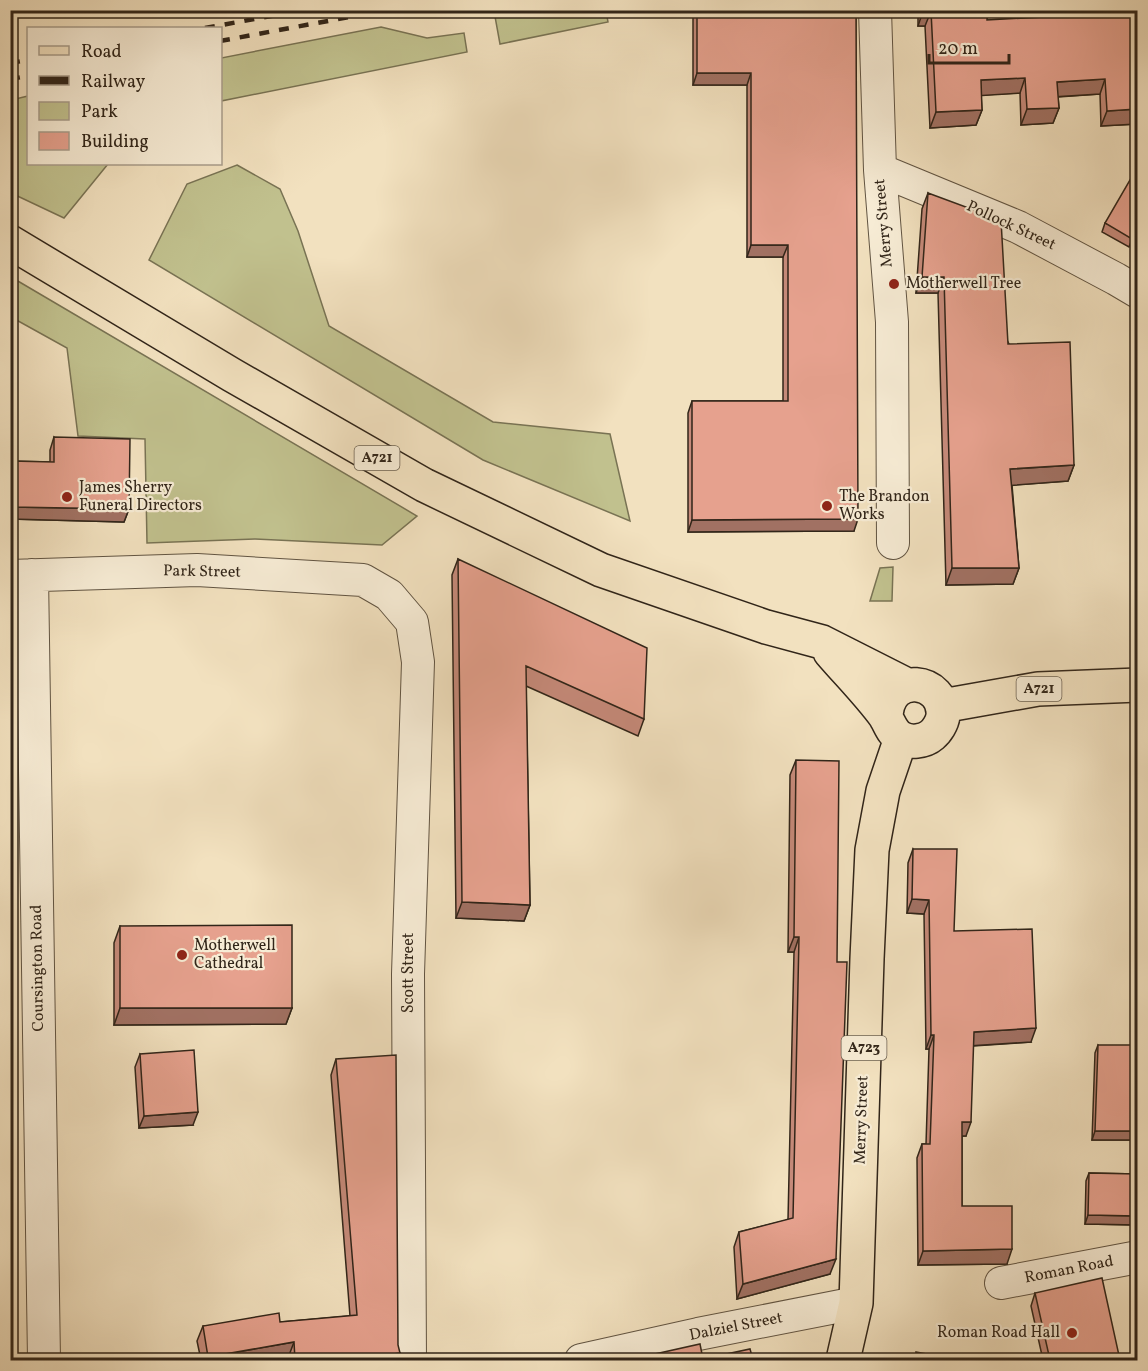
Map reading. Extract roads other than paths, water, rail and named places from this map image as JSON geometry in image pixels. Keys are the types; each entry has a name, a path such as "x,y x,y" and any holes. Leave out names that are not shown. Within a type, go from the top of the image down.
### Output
{"main road":[{"name":"A721","path":"10,242 232,375 424,485 601,570 766,627 822,642 907,685 921,685 930,688 937,695 942,706 1038,689 1137,685"},
{"path":"822,642 893,728 908,741 918,741 934,734 943,717 942,706"},
{"path":"893,728 886,708 896,690 907,685"},
{"name":"Merry Street","path":"843,1360 856,1303 872,850 893,728"}],"street":[{"name":"Merry Street","path":"875,10 880,170 892,322 893,543"},
{"name":"Pollock Street","path":"880,170 1018,227 1137,292"},
{"name":"Park Street","path":"21,576 197,570 363,580 389,595"},
{"name":"Coursington Road","path":"21,576 44,1360"},
{"name":"Scott Street","path":"389,595 412,622 418,662 408,974 410,1360"},
{"name":"Roman Road","path":"1000,1283 1137,1257"},
{"name":"Dalziel Street","path":"581,1360 856,1303"}],"railway":[{"path":"210,27 304,10"},
{"path":"222,41 387,10"},
{"path":"10,63 27,60"},
{"path":"10,79 27,76"}],"place":[{"name":"Motherwell Tree","path":"894,284"},
{"name":"James Sherry Funeral Directors","path":"67,497"},
{"name":"The Brandon Works","path":"827,506"},
{"name":"Motherwell Cathedral","path":"182,955"},
{"name":"Roman Road Hall","path":"1072,1333"}]}
